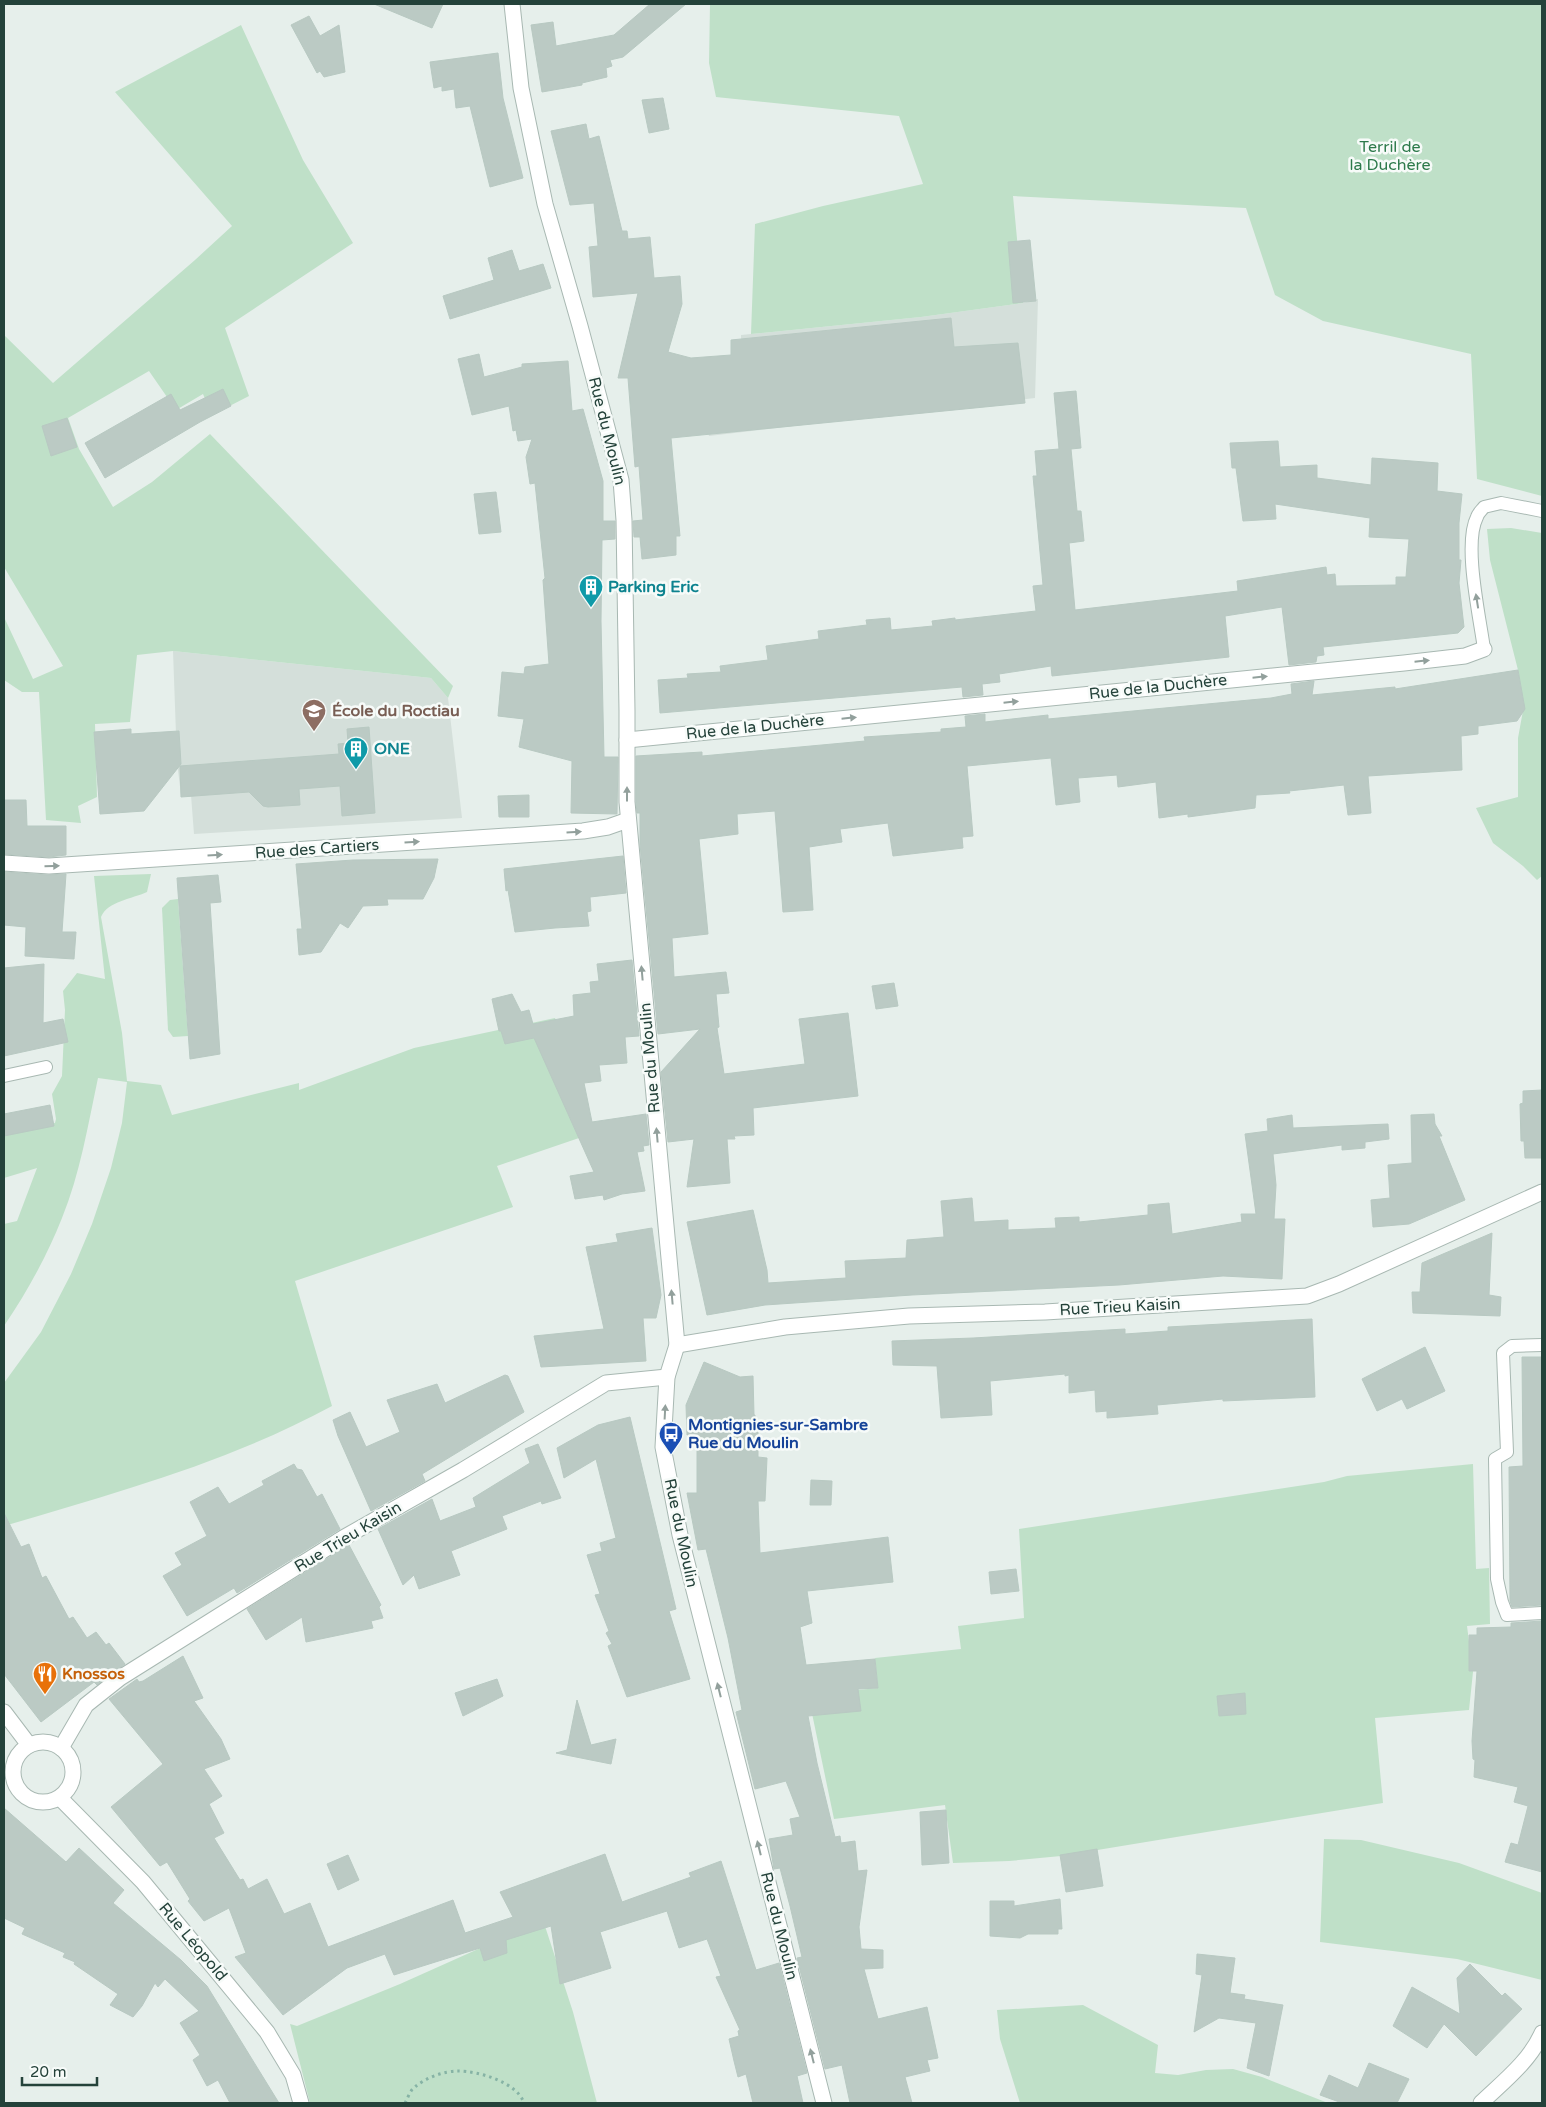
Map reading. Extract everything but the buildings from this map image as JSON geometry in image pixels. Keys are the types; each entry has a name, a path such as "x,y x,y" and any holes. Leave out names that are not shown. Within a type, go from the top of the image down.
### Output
{"street":[{"name":"Rue du Moulin","path":"512,4 521,88 545,204 621,480 624,530 628,820 677,1345 667,1378 663,1447 680,1535 824,2103"},
{"name":"Rue de la Duchère","path":"627,740 1404,663 1465,656 1484,649"},
{"name":"Rue des Cartiers","path":"4,863 49,866 583,831 608,827 628,820"},
{"name":"Rue Trieu Kaisin","path":"677,1345 785,1327 909,1316 1046,1312 1307,1296 1339,1284 1542,1192"},
{"name":"Rue Trieu Kaisin","path":"62,1748 86,1705 120,1678 343,1538 463,1470 606,1383 667,1378"},
{"path":"4,1712 29,1745"},
{"path":"46,1742 62,1748 72,1761 73,1777 71,1785 60,1798 42,1802 33,1800 19,1790 8,1773 17,1757 29,1745 46,1742"},
{"name":"Rue Léopold","path":"60,1798 144,1882 267,2032 293,2075 301,2103"},
{"path":"1481,2103 1518,2067 1538,2044 1542,2034"}],"lane":[{"name":"Rue de la Duchère","path":"1484,649 1472,566 1474,530 1477,517 1484,507 1501,503 1542,511"},
{"path":"4,1076 46,1067"},
{"path":"1542,1345 1512,1346 1503,1353 1507,1452 1495,1459 1497,1578 1502,1602 1507,1615 1542,1613"}],"path":[{"path":"405,2103 413,2088 434,2076 457,2071 483,2075 506,2083 522,2098 524,2103"}],"shaded area":[{"path":"1038,299 1035,398 709,436 700,403 741,357 741,335 921,317 1023,303"},
{"name":"École du Roctiau","path":"173,651 431,678 448,698 462,818 194,834 191,795 181,795 177,762"}],"green space":[{"name":"Terril de la Duchère","path":"710,4 1542,4 1542,496 1477,479 1471,354 1323,321 1275,295 1246,208 1013,196 1023,303 921,317 751,334 755,224 823,206 923,184 899,116 716,97 709,63"},
{"path":"241,25 303,160 353,243 225,328 249,396 212,415 203,394 176,410 149,371 68,418 79,449 113,507 152,482 210,434 453,686 448,698 431,678 173,651 137,655 130,722 95,724 97,797 78,806 81,823 46,820 39,692 22,692 4,680 4,617 33,679 63,666 4,567 4,335 53,383 232,226 115,92"},
{"path":"1511,528 1542,533 1542,876 1537,880 1523,866 1493,843 1476,808 1518,797 1518,738 1524,705 1518,670 1490,560 1487,529"},
{"path":"151,874 147,892 109,907 101,917 122,1033 127,1081 161,1085 172,1115 299,1083 299,1090 414,1048 555,1018 589,1106 566,1109 579,1138 497,1166 513,1207 295,1281 332,1406 253,1444 171,1475 4,1526 4,1383 41,1332 71,1274 92,1224 111,1168 122,1123 127,1082 98,1078 79,1167 62,1218 36,1274 4,1326 4,1224 17,1221 37,1168 4,1178 4,1134 55,1123 52,1094 62,1076 65,1010 63,991 77,973 105,979 94,876"},
{"path":"178,899 188,1036 173,1037 168,1030 162,908 170,900"},
{"path":"1473,1464 1476,1569 1489,1568 1490,1624 1467,1626 1473,1672 1469,1710 1375,1718 1383,1803 1061,1856 1009,1861 953,1863 945,1805 834,1819 809,1699 828,1693 878,1688 875,1658 961,1649 958,1626 1024,1618 1019,1529 1324,1482 1347,1476"},
{"path":"1324,1839 1361,1840 1459,1863 1542,1893 1542,1980 1457,1959 1320,1942"},
{"path":"543,1920 573,2012 597,2103 310,2103 290,2024 297,2026 400,1984"},
{"path":"1083,2005 1158,2045 1155,2073 1178,2075 1206,2070 1233,2069 1262,2077 1328,2103 1020,2103 1000,2039 997,2010"}],"place":[{"name":"Parking Eric","path":"591,608"},
{"name":"École du Roctiau","path":"314,732"},
{"name":"ONE","path":"356,770"},
{"name":"Montignies-sur-Sambre Rue du Moulin","path":"671,1455"},
{"name":"Knossos","path":"45,1695"}]}
